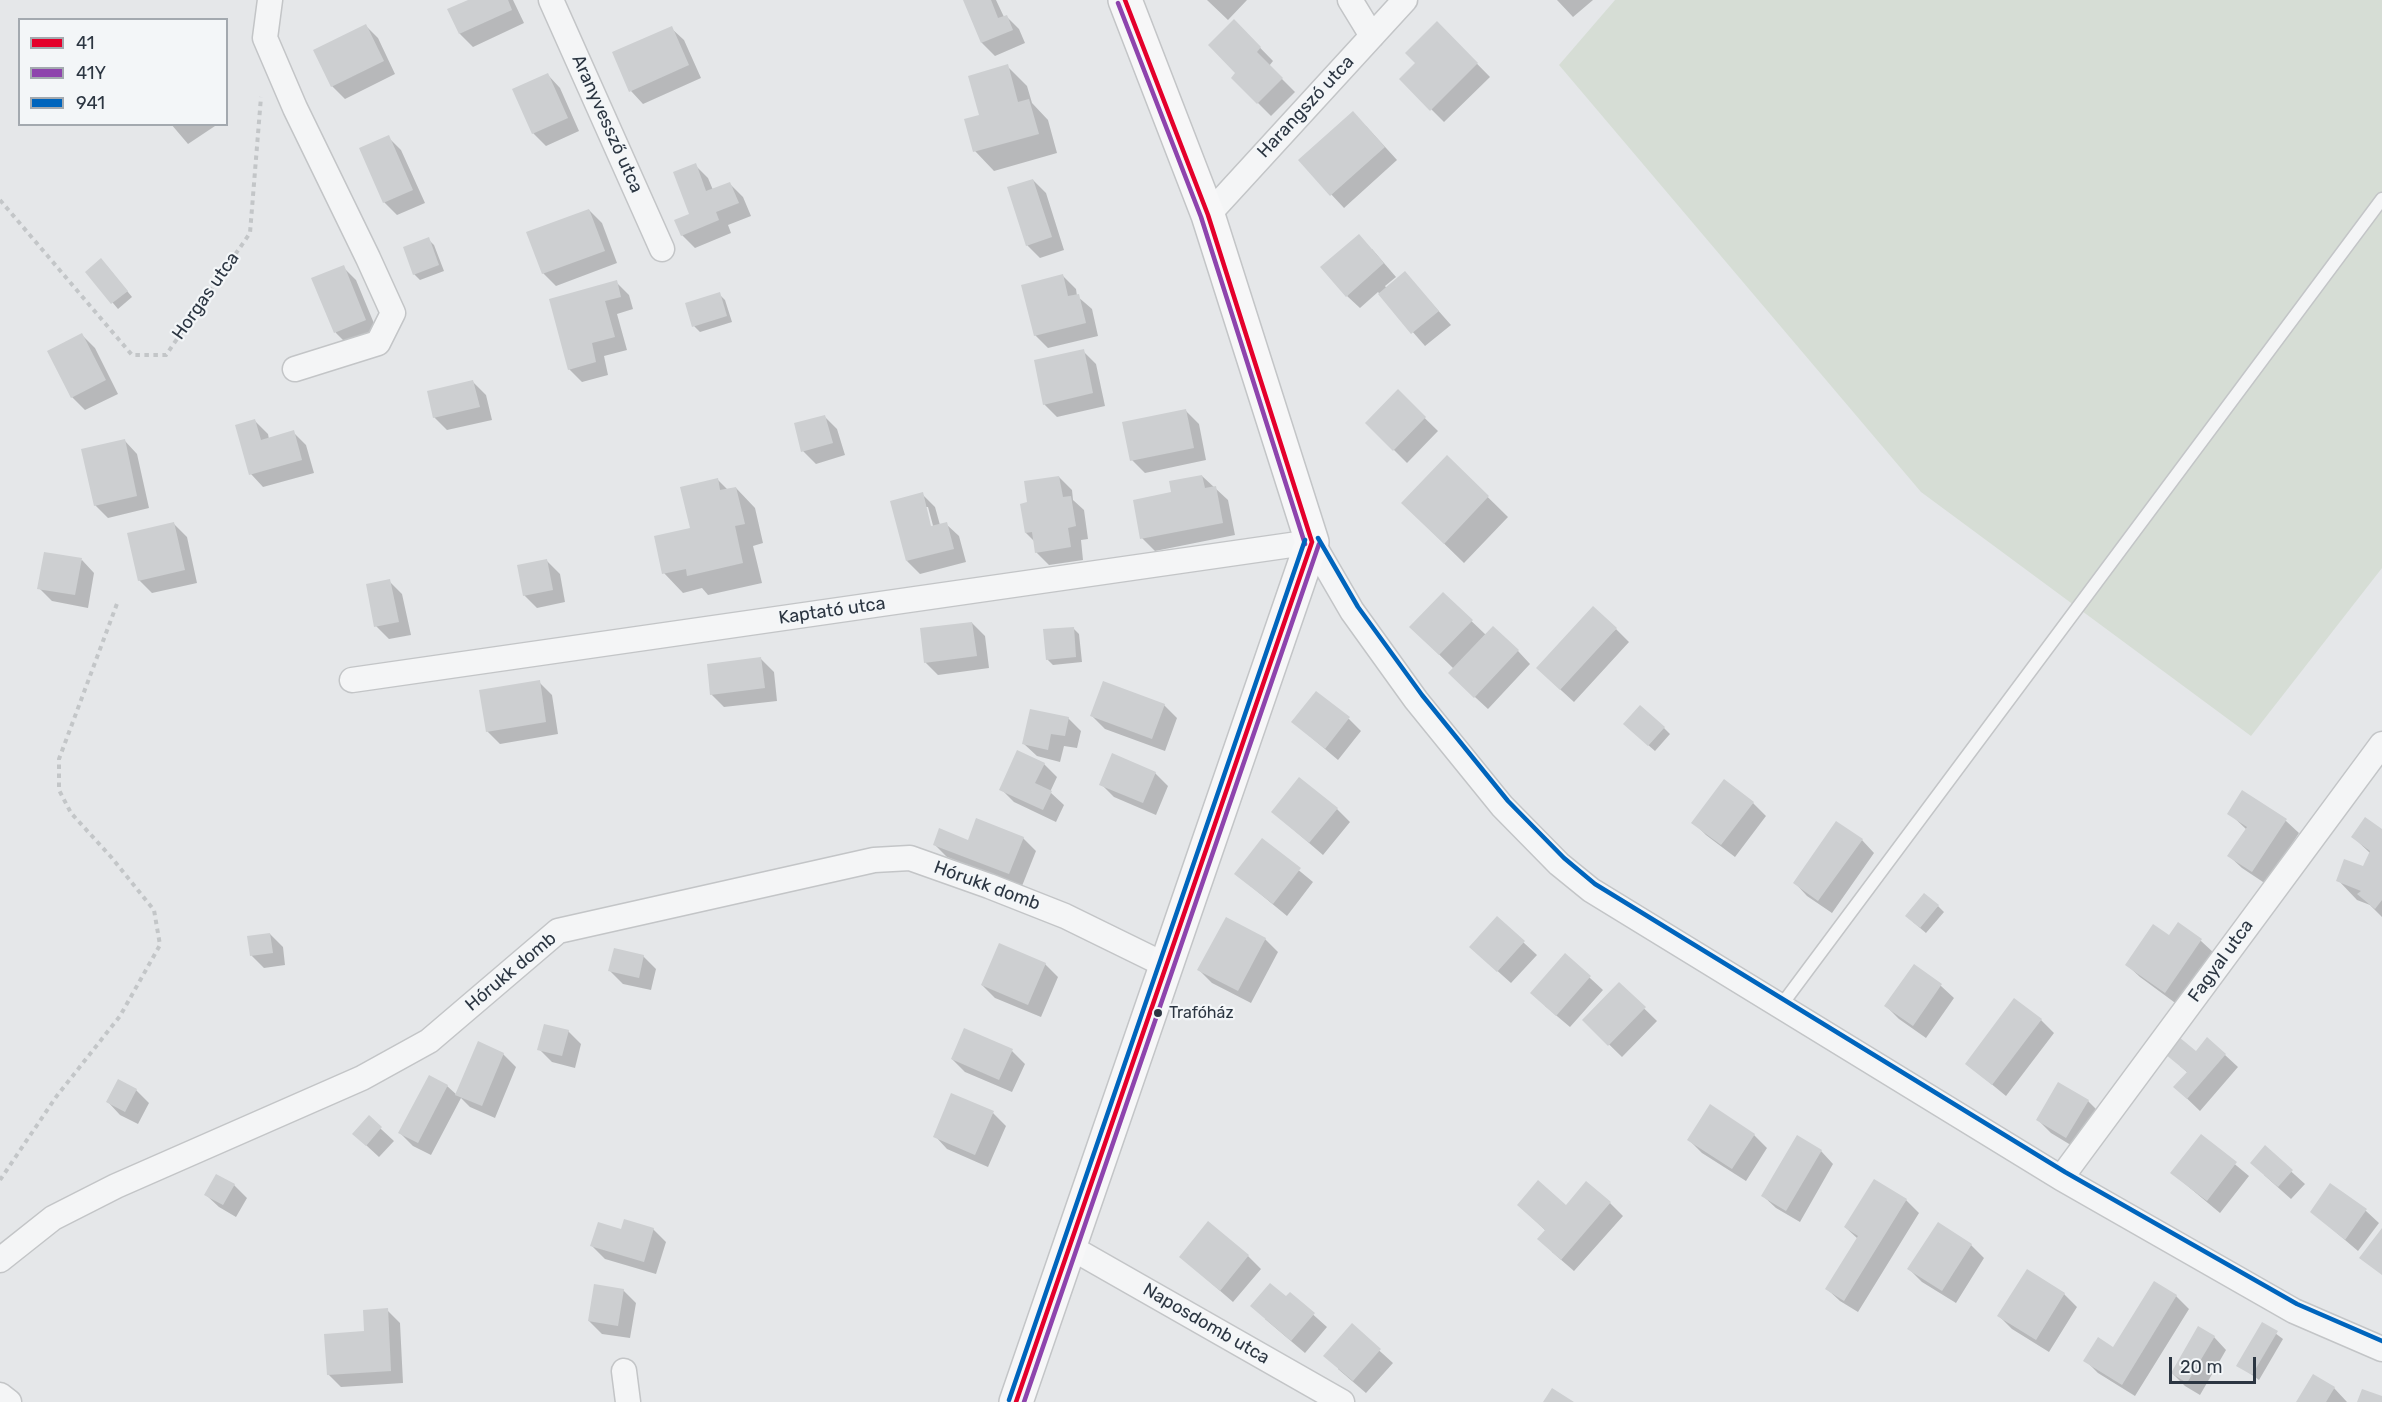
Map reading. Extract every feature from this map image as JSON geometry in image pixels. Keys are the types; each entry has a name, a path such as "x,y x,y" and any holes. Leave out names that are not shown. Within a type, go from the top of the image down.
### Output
{"street":[{"path":"270,0 265,39 295,108 393,313 378,343 296,369"},
{"name":"Aranyvessző utca","path":"551,0 662,249"},
{"path":"1125,0 1208,214 1312,542 1352,611 1416,700 1502,806 1559,864 1615,907 2061,1178 2294,1311 2382,1349"},
{"path":"1350,0 1372,36"},
{"name":"Harangszó utca","path":"1208,214 1405,0"},
{"path":"1016,1402 1312,542"},
{"name":"Kaptató utca","path":"352,680 1312,542"},
{"name":"Fagyal utca","path":"2061,1178 2382,744"},
{"name":"Hórukk domb","path":"0,1260 53,1218 116,1186 362,1078 429,1041 558,931 874,860 910,858 1065,916 1165,965"},
{"name":"Naposdomb utca","path":"1070,1247 1342,1402"},
{"path":"624,1371 628,1402"},
{"path":"0,1395 9,1402"}],"lane":[{"path":"1780,1007 2382,199"}],"path":[{"name":"Horgas utca","path":"0,200 132,355 166,355 250,233 261,96"},
{"path":"0,1180 56,1097 120,1016 160,945 154,910 112,858 71,813 59,790 59,759 118,601"}],"shaded area":[{"path":"1615,0 2382,0 2382,568 2251,736 1921,492 1559,65"}],"building":[{"path":"468,0 508,0 512,10 459,34 447,9"},
{"path":"963,0 991,0 998,18 1007,15 1013,30 981,43"},
{"path":"1234,19 1261,47 1257,52 1283,78 1257,104 1231,78 1235,73 1208,45"},
{"path":"1437,21 1478,63 1430,111 1399,79 1415,63 1405,53"},
{"path":"366,24 384,61 331,87 313,50"},
{"path":"672,26 689,65 629,92 612,52"},
{"path":"1008,64 1018,102 1029,99 1039,134 973,152 964,119 979,115 968,76"},
{"path":"548,73 568,118 532,134 512,89"},
{"path":"1353,111 1385,147 1330,196 1298,160"},
{"path":"389,135 413,190 383,203 359,148"},
{"path":"696,163 706,191 730,182 739,203 716,212 719,220 681,236 674,220 689,214 673,172"},
{"path":"1033,179 1052,237 1026,246 1007,187"},
{"path":"589,209 605,251 542,274 526,232"},
{"path":"1359,234 1384,263 1346,297 1320,267"},
{"path":"429,237 439,265 413,275 403,247"},
{"path":"101,258 128,291 111,304 85,272"},
{"path":"344,265 366,320 334,333 311,278"},
{"path":"1405,271 1439,311 1411,334 1378,294"},
{"path":"1063,274 1068,296 1079,294 1086,323 1034,336 1021,285"},
{"path":"617,280 621,297 605,301 615,337 592,343 596,362 568,370 549,299"},
{"path":"720,292 727,316 692,327 685,303"},
{"path":"82,333 106,380 71,398 47,351"},
{"path":"1084,349 1093,393 1043,405 1034,360"},
{"path":"473,380 480,407 433,418 427,391"},
{"path":"1398,389 1426,417 1393,451 1365,423"},
{"path":"1186,409 1194,448 1130,461 1122,422"},
{"path":"825,415 833,443 801,452 794,423"},
{"path":"255,419 261,440 294,430 302,460 249,475 235,425"},
{"path":"125,439 137,496 94,506 81,449"},
{"path":"1447,455 1489,496 1444,544 1401,503"},
{"path":"1202,475 1205,488 1216,486 1223,523 1140,539 1133,500 1171,492 1169,481"},
{"path":"1059,476 1063,497 1071,496 1076,526 1068,528 1071,547 1035,553 1032,532 1025,533 1020,504 1027,502 1024,481"},
{"path":"718,478 720,490 736,487 745,524 735,526 743,563 687,576 686,569 662,574 654,536 690,528 680,487"},
{"path":"923,492 931,526 947,522 954,549 906,561 890,501"},
{"path":"174,522 185,570 138,581 127,533"},
{"path":"44,552 82,558 75,595 37,589"},
{"path":"547,559 553,590 523,596 517,565"},
{"path":"390,579 399,622 374,627 366,584"},
{"path":"1443,592 1473,620 1439,655 1409,627"},
{"path":"1593,606 1617,628 1560,690 1536,668"},
{"path":"972,622 977,656 924,663 920,628"},
{"path":"1493,626 1519,650 1474,698 1448,673"},
{"path":"1074,627 1076,657 1046,660 1043,629"},
{"path":"761,657 765,688 710,695 707,664"},
{"path":"540,680 546,722 486,732 479,690"},
{"path":"1103,681 1165,704 1152,739 1090,716"},
{"path":"1316,691 1350,717 1325,749 1291,722"},
{"path":"1640,705 1665,727 1648,746 1623,724"},
{"path":"1030,709 1069,717 1065,736 1051,734 1048,750 1022,744"},
{"path":"1017,750 1045,763 1035,783 1052,791 1043,810 999,790"},
{"path":"1112,753 1156,772 1143,803 1099,785"},
{"path":"1299,777 1338,808 1309,843 1271,812"},
{"path":"1724,779 1754,802 1721,845 1691,823"},
{"path":"2242,790 2287,819 2252,872 2227,856 2247,827 2227,814"},
{"path":"2365,817 2382,829 2382,900 2375,909 2357,894 2361,891 2336,881 2344,859 2363,866 2370,851 2351,837"},
{"path":"976,818 1024,837 1009,874 933,845 939,828 968,840"},
{"path":"1836,821 1863,839 1818,901 1793,883"},
{"path":"1262,838 1301,868 1273,904 1234,874"},
{"path":"1924,893 1939,905 1920,928 1905,916"},
{"path":"1497,916 1525,941 1497,972 1469,947"},
{"path":"1226,917 1266,938 1238,991 1197,970"},
{"path":"2178,922 2202,939 2165,993 2125,965 2153,924 2169,935"},
{"path":"270,933 273,953 250,956 247,936"},
{"path":"999,943 1046,963 1028,1005 981,985"},
{"path":"614,948 644,955 639,978 608,971"},
{"path":"1565,953 1591,976 1556,1016 1530,993"},
{"path":"1914,964 1942,984 1913,1026 1884,1006"},
{"path":"1619,982 1646,1007 1608,1046 1582,1020"},
{"path":"2014,998 2042,1019 1992,1085 1965,1064"},
{"path":"544,1024 569,1030 562,1056 537,1050"},
{"path":"964,1028 1013,1049 999,1080 951,1059"},
{"path":"2179,1037 2196,1051 2207,1037 2226,1054 2187,1099 2173,1087 2187,1072 2165,1054"},
{"path":"478,1041 504,1053 482,1106 455,1095"},
{"path":"429,1075 448,1085 418,1143 398,1133"},
{"path":"118,1079 137,1089 125,1112 106,1102"},
{"path":"2058,1082 2089,1100 2066,1138 2036,1120"},
{"path":"951,1093 994,1111 975,1155 933,1137"},
{"path":"1710,1104 1755,1134 1732,1169 1687,1140"},
{"path":"369,1115 382,1127 366,1146 352,1134"},
{"path":"2201,1134 2237,1162 2207,1201 2170,1173"},
{"path":"1797,1135 1822,1150 1786,1211 1761,1196"},
{"path":"2265,1145 2293,1170 2278,1187 2250,1163"},
{"path":"216,1174 235,1184 223,1205 204,1195"},
{"path":"1874,1179 1907,1199 1844,1301 1825,1289 1858,1236 1844,1227"},
{"path":"1538,1180 1566,1205 1586,1181 1611,1202 1561,1260 1537,1239 1545,1230 1517,1205"},
{"path":"2330,1183 2367,1209 2345,1240 2310,1212"},
{"path":"624,1219 654,1228 644,1262 590,1246 598,1222 621,1229"},
{"path":"1208,1221 1249,1255 1220,1291 1179,1257"},
{"path":"1938,1222 1972,1244 1942,1291 1907,1269"},
{"path":"2382,1228 2382,1275 2359,1258"},
{"path":"2027,1269 2065,1293 2036,1340 1997,1316"},
{"path":"2154,1281 2177,1295 2122,1385 2083,1361 2098,1337 2113,1347"},
{"path":"1270,1283 1286,1296 1290,1292 1315,1313 1291,1341 1250,1306"},
{"path":"594,1284 624,1289 618,1326 588,1321"},
{"path":"388,1308 391,1371 327,1375 324,1334 364,1331 363,1310"},
{"path":"2262,1322 2278,1331 2252,1375 2236,1366"},
{"path":"1352,1323 1381,1349 1353,1381 1323,1356"},
{"path":"2198,1326 2215,1336 2187,1383 2171,1373"},
{"path":"2313,1374 2335,1387 2326,1402 2296,1402"},
{"path":"1552,1388 1574,1402 1543,1402"},
{"path":"2362,1389 2382,1396 2382,1402 2357,1402"}],"transit line":[{"name":"41","path":"1125,0 1208,215 1312,542"},
{"name":"41Y","path":"1118,3 1201,217 1305,544"},
{"name":"941","path":"1318,538 1358,607 1422,695 1508,801 1564,858 1595,884 2065,1172 2297,1304 2382,1341"},
{"name":"941","path":"1009,1400 1305,540"},
{"name":"41","path":"1016,1402 1312,542"},
{"name":"41Y","path":"1024,1402 1319,544"}],"place":[{"name":"Trafóház","path":"1158,1013"}]}
